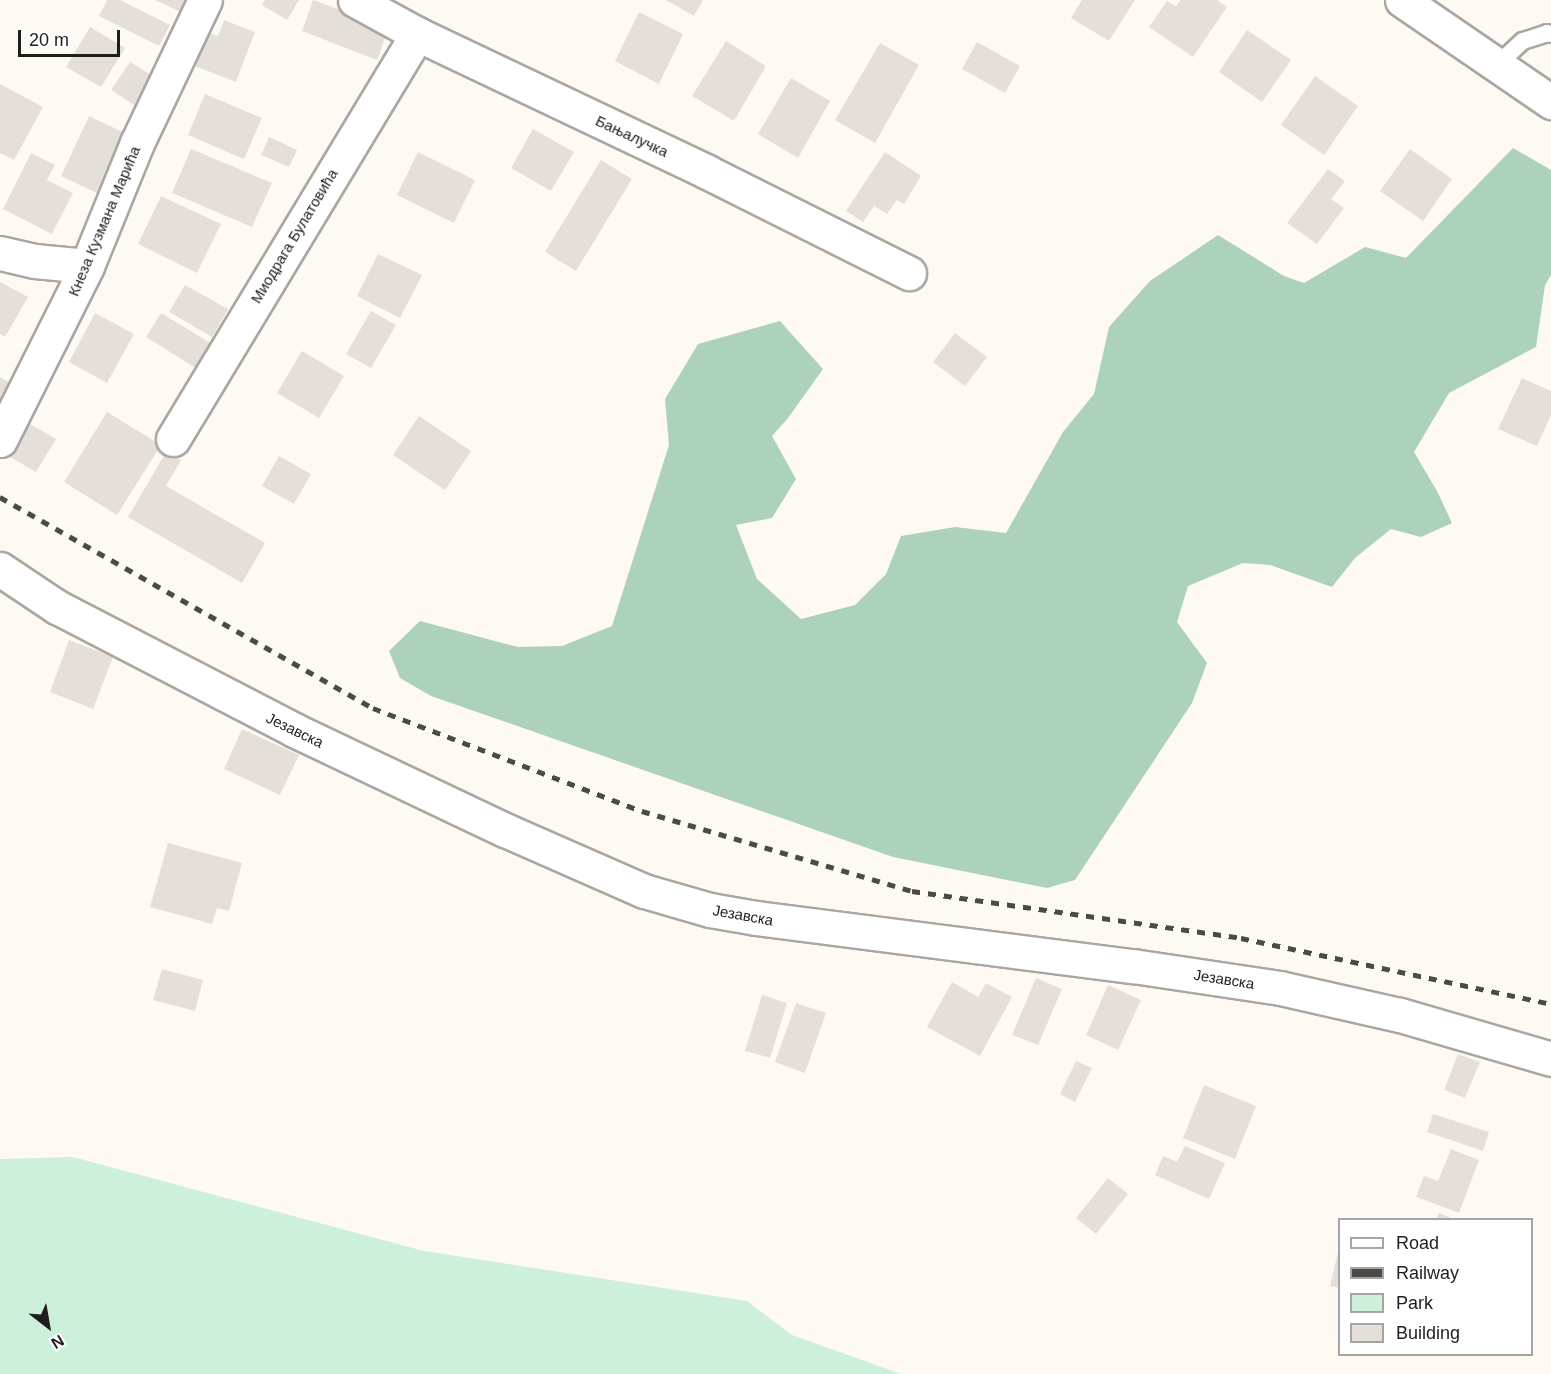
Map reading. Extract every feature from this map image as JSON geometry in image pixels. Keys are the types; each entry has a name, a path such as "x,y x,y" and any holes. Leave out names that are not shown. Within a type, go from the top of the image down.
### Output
{"street":[{"name":"Кнеза Кузмана Марића","path":"0,440 87,266 137,143 205,0"},
{"name":"Бањалучка","path":"356,0 417,34 707,172 909,273"},
{"path":"1402,0 1551,102"},
{"name":"Миодрага Булатовића","path":"173,439 417,34"},
{"path":"0,254 35,261 87,266"},
{"name":"Језавска","path":"0,569 57,607 284,725 505,830 644,891 710,910 756,918 1133,966 1280,988 1400,1015 1551,1059"}],"lane":[{"path":"1498,64 1523,41 1547,33 1551,34"}],"green space":[{"path":"1513,148 1551,170 1551,275 1545,285 1536,347 1449,393 1414,452 1437,491 1452,523 1421,537 1391,529 1355,558 1332,587 1270,565 1243,563 1188,586 1177,622 1207,663 1192,703 1075,880 1047,888 893,857 431,696 400,678 389,651 420,621 518,647 562,646 612,626 669,445 665,399 698,344 780,321 823,369 788,418 772,436 796,479 772,518 736,525 757,579 801,619 855,605 886,574 901,536 955,527 1006,533 1063,432 1094,394 1109,327 1150,281 1218,235 1284,276 1304,283 1365,247 1406,258"},
{"path":"73,1157 424,1251 747,1301 792,1335 901,1374 0,1374 0,1159"}],"building":[{"path":"107,0 120,0 170,25 159,46 99,16"},
{"path":"155,0 192,0 185,14"},
{"path":"265,0 299,0 287,20 262,5"},
{"path":"313,0 375,22 372,30 386,36 377,60 302,31"},
{"path":"666,0 703,0 694,16"},
{"path":"1082,0 1135,0 1109,41 1071,18"},
{"path":"1181,0 1217,0 1227,7 1193,57 1149,27 1167,1 1176,6"},
{"path":"639,12 683,34 659,84 615,61"},
{"path":"224,20 255,32 236,82 195,66 208,33 218,36"},
{"path":"90,27 125,48 101,87 66,67"},
{"path":"1247,30 1291,60 1262,102 1219,72"},
{"path":"726,41 766,66 734,121 692,96"},
{"path":"977,42 1020,66 1005,93 962,69"},
{"path":"880,43 919,65 875,143 835,120"},
{"path":"130,62 156,78 137,107 111,90"},
{"path":"1315,76 1358,106 1324,155 1281,125"},
{"path":"791,78 830,101 798,158 758,134"},
{"path":"0,84 43,107 14,160 0,153"},
{"path":"205,94 262,118 244,159 188,135"},
{"path":"89,116 131,136 103,196 61,176"},
{"path":"533,129 574,152 551,191 511,168"},
{"path":"269,137 297,150 289,167 261,155"},
{"path":"191,149 272,183 252,227 172,193"},
{"path":"1410,149 1452,179 1423,221 1380,191"},
{"path":"418,152 475,180 454,223 397,195"},
{"path":"885,152 921,176 904,204 897,200 887,214 874,206 863,222 846,211"},
{"path":"31,153 55,165 47,180 73,193 52,234 3,209"},
{"path":"601,160 632,179 576,271 545,252"},
{"path":"1328,169 1345,181 1331,199 1344,208 1317,244 1287,223"},
{"path":"161,196 221,224 197,273 138,244"},
{"path":"378,254 422,275 400,318 357,296"},
{"path":"0,282 28,297 5,337 0,334"},
{"path":"185,285 228,309 212,337 169,312"},
{"path":"371,311 396,325 371,368 346,354"},
{"path":"95,313 134,334 107,383 69,362"},
{"path":"161,313 217,347 202,372 146,337"},
{"path":"955,333 987,357 965,386 933,362"},
{"path":"302,351 344,376 319,418 277,393"},
{"path":"0,377 17,387 0,416"},
{"path":"1522,378 1551,391 1551,415 1537,446 1498,429"},
{"path":"107,412 161,445 117,515 64,482"},
{"path":"419,416 471,451 445,490 393,455"},
{"path":"30,424 56,439 36,472 10,457"},
{"path":"166,452 181,460 166,486 265,543 242,583 128,517"},
{"path":"279,456 311,474 294,504 262,486"},
{"path":"69,640 113,657 93,709 50,692"},
{"path":"242,729 299,755 280,795 224,769"},
{"path":"168,843 242,863 229,911 217,908 212,924 150,907"},
{"path":"162,969 203,980 195,1011 153,1000"},
{"path":"1036,978 1062,989 1038,1045 1012,1035"},
{"path":"952,982 978,997 986,983 1012,997 980,1056 927,1027"},
{"path":"1108,985 1141,1000 1118,1050 1086,1035"},
{"path":"762,995 787,1003 770,1058 745,1051"},
{"path":"796,1003 826,1013 805,1073 775,1062"},
{"path":"1458,1054 1480,1062 1465,1098 1444,1090"},
{"path":"1076,1061 1092,1068 1075,1102 1060,1094"},
{"path":"1204,1085 1256,1106 1235,1159 1183,1138"},
{"path":"1433,1114 1489,1132 1483,1151 1427,1132"},
{"path":"1185,1146 1225,1163 1209,1199 1155,1175 1163,1156 1177,1162"},
{"path":"1451,1149 1479,1160 1459,1213 1416,1197 1424,1176 1438,1181"},
{"path":"1108,1178 1128,1194 1096,1234 1076,1218"},
{"path":"1439,1213 1452,1218 1437,1218"},
{"path":"1338,1252 1338,1288 1330,1286"}],"railway":[{"path":"0,497 373,708 642,811 912,891 1241,938 1551,1004"}]}
